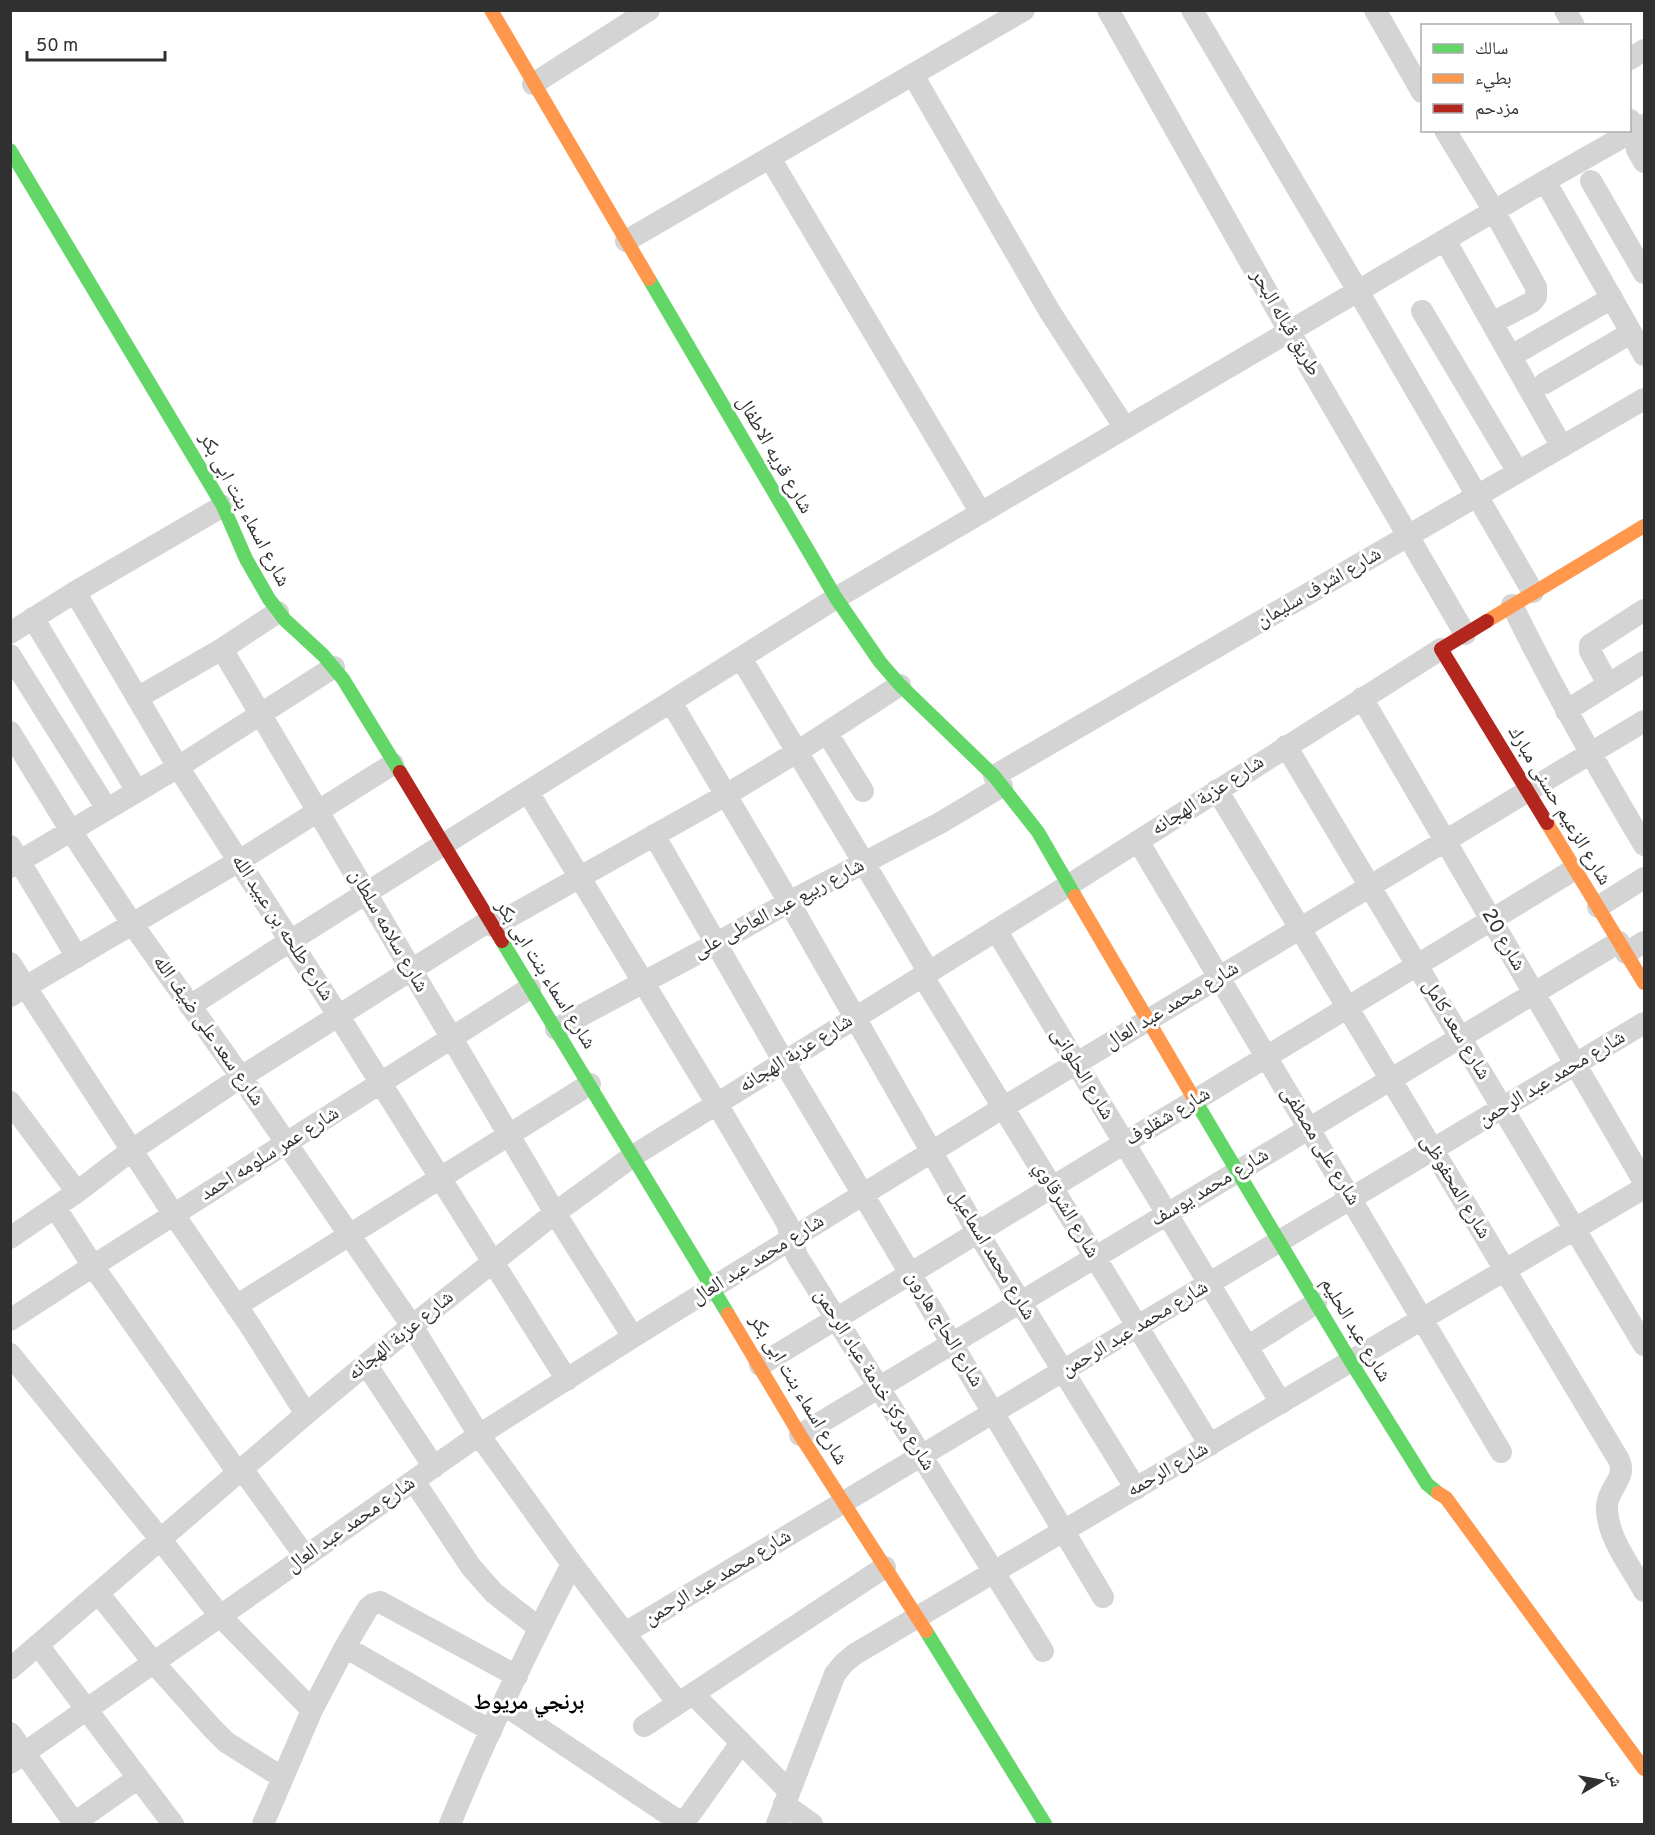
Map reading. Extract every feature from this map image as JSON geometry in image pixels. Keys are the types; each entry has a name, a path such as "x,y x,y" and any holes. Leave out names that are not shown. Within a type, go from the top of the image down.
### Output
{"street":[{"name":"شارع قريه الاطفال","path":"490,10 836,598 880,662 900,685 998,781 1038,832 1069,885"},
{"path":"533,84 649,10"},
{"path":"626,241 1024,10"},
{"name":"طريق قباله البحر","path":"1108,10 1465,634"},
{"path":"1192,10 1533,592"},
{"path":"1375,10 1421,90"},
{"path":"1565,10 1573,24"},
{"path":"1631,58 1644,50"},
{"path":"913,75 1050,312 1125,428"},
{"path":"1636,125 1637,150 1644,162"},
{"path":"1446,132 1536,287 1532,302 1492,323"},
{"path":"190,1006 836,598 1625,132"},
{"name":"شارع اسماء بنت ابى بكر","path":"10,150 224,506 253,573 278,612 334,667 351,692 760,1365 800,1435 918,1618 1045,1824"},
{"path":"770,158 981,513"},
{"path":"1545,181 1644,355"},
{"path":"1591,181 1644,273"},
{"path":"1445,240 1562,447"},
{"path":"1511,356 1612,298"},
{"path":"1422,311 1518,472"},
{"path":"1545,383 1631,333"},
{"name":"شارع اشرف سليمان","path":"998,781 1644,399"},
{"path":"10,633 75,592 224,506"},
{"name":"شارع عزبة الهجانه","path":"10,1669 306,1414 412,1326 555,1213 633,1156 1069,885 1441,648 1644,526"},
{"name":"شارع طلحه بن عبيد الله","path":"75,592 178,766 338,1015 567,1380"},
{"path":"1512,605 1566,711 1644,845"},
{"path":"1608,684 1590,651 1590,645 1644,610"},
{"path":"137,698 222,649 278,612"},
{"path":"33,618 137,791"},
{"name":"شارع الزعيم حسنى مبارك","path":"1441,648 1598,907 1630,945 1644,983"},
{"name":"شارع سلامه سلطان","path":"222,649 555,1213 633,1337"},
{"path":"10,655 107,809"},
{"name":"شارع الشرقاوي","path":"741,658 865,862 925,973 1004,1107 1210,1445"},
{"path":"1566,711 1644,662"},
{"path":"77,957 13,859 71,831 334,667"},
{"path":"10,1238 77,1192 132,1150 338,1015 491,924 580,878 726,795 797,753 900,685"},
{"name":"شارع 20","path":"1362,698 1644,1182"},
{"name":"شارع محمد اسماعيل","path":"671,702 789,902 978,1233 1136,1489"},
{"name":"شارع محمد عبد العال","path":"17,1758 479,1436 633,1337 1004,1107 1643,724"},
{"name":"شارع سعد على ضيف الله","path":"10,732 133,925 241,1077 412,1326 479,1436 572,1564 625,1634 686,1698 741,1743 783,1806 812,1824"},
{"path":"827,733 863,791"},
{"name":"شارع سعد كامل","path":"1286,746 1644,1345"},
{"path":"18,991 239,861 393,764"},
{"name":"شارع ربيع عبد العاطى على","path":"556,1029 940,823 998,781"},
{"name":"شارع المحفوظى","path":"1217,790 1621,1464 1622,1473 1612,1487 1608,1498 1610,1528 1644,1591"},
{"name":"شارع مركز خدمة عباد الرحمن","path":"528,792 787,1223 796,1256 1042,1651"},
{"name":"شارع الحاج هارون","path":"654,836 784,1062 1103,1597"},
{"name":"شارع على مصطفى","path":"1138,841 1501,1452"},
{"name":"شارع شقلوف","path":"760,1365 1575,870"},
{"path":"1598,907 1644,878"},
{"name":"شارع عبد الحليم","path":"1069,885 1279,1242 1427,1484 1446,1498 1644,1769"},
{"name":"شارع الحلوانى","path":"996,930 1281,1403"},
{"name":"شارع محمد يوسف","path":"800,1435 1534,993 1630,945"},
{"path":"10,963 18,991 132,1150 249,1324 306,1414"},
{"name":"شارع عمر سلومه احمد","path":"10,1320 530,988"},
{"name":"شارع محمد عبد الرحمن","path":"625,1634 1644,1023"},
{"path":"236,1306 590,1084"},
{"path":"10,1102 77,1192"},
{"name":"شارع الرحمه","path":"783,1806 835,1674 855,1654 1644,1188"},
{"path":"55,1207 93,1266 240,1471 305,1556"},
{"path":"1247,1347 1316,1303"},
{"path":"10,1354 220,1616 312,1710"},
{"path":"366,1364 434,1467"},
{"path":"414,1481 457,1547 494,1593 539,1628"},
{"path":"451,1824 490,1731 572,1564"},
{"path":"644,1726 885,1568"},
{"path":"99,1594 154,1663 226,1742 283,1778"},
{"path":"263,1824 312,1710 345,1647 368,1608 374,1604 380,1602 517,1676"},
{"path":"38,1645 173,1824"},
{"path":"345,1647 490,1731"},
{"path":"503,1704 683,1824 741,1743"},
{"path":"10,1734 17,1758 74,1824 138,1778"}],"traffic: fast":[{"path":"10,150 223,506 246,559 269,599 285,620 323,655 343,679 400,772"},
{"path":"649,279 836,598 880,662 900,685 994,776 1038,832 1075,896"},
{"path":"502,941 728,1314"},
{"path":"1196,1102 1351,1362 1427,1484 1438,1493"},
{"path":"926,1631 1045,1824"}],"traffic: slow":[{"path":"491,10 649,279"},
{"path":"1487,621 1644,526"},
{"path":"1547,823 1644,983"},
{"path":"1075,896 1196,1102"},
{"path":"728,1314 800,1435 926,1631"},
{"path":"1438,1493 1446,1498 1644,1769"}],"traffic: jam":[{"path":"1487,621 1441,649 1547,823"},
{"path":"400,772 502,941"}],"district":[{"name":"برنجي مريوط","path":"529,1703"}]}
